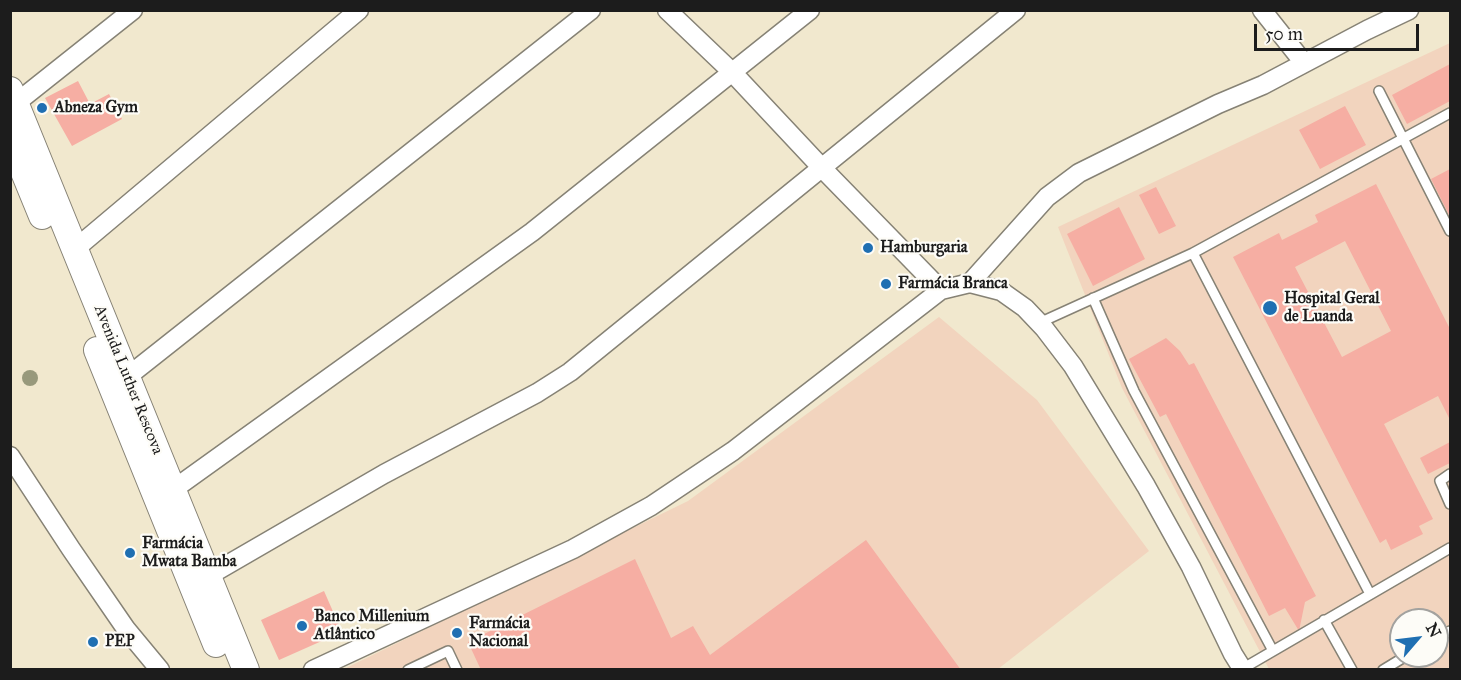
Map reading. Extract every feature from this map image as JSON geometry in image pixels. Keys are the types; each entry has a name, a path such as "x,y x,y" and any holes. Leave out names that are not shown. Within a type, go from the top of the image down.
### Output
{"main road":[{"name":"Avenida Luther Rescova","path":"13,96 246,669"},
{"name":"Avenida Luther Rescova","path":"10,138 226,669"}],"street":[{"path":"13,96 133,10"},
{"path":"75,249 359,10"},
{"path":"127,377 591,10"},
{"path":"667,10 732,72 941,290"},
{"path":"174,489 532,232 810,10"},
{"path":"208,576 384,474 537,393 570,372 1016,10"},
{"path":"1262,10 1304,63"},
{"path":"970,283 1047,197 1079,173 1218,104 1263,85 1409,10"},
{"path":"313,669 573,549 651,506 733,451 941,290 970,283 1001,291 1025,308 1073,366 1146,486 1191,567 1233,654 1243,669"},
{"path":"10,456 70,549 126,629 160,669"}],"lane":[{"path":"1379,91 1450,231"},
{"path":"1039,323 1193,253 1450,113"},
{"path":"1193,253 1370,594"},
{"path":"1094,298 1134,392 1272,651"},
{"path":"1450,474 1440,481 1450,504"},
{"path":"1243,669 1450,548"},
{"path":"1324,620 1352,669"},
{"path":"408,669 447,651 457,669"}],"shaded area":[{"name":"Hospital Geral de Luanda","path":"1450,43 1450,669 1269,669 1122,388 1058,227"},
{"path":"939,317 1037,400 1149,551 998,669 342,670 688,501"}],"building":[{"path":"1450,64 1450,101 1407,124 1392,95"},
{"path":"78,81 90,104 109,94 122,119 72,146 45,98"},
{"path":"1345,106 1366,145 1320,169 1299,130"},
{"path":"1450,169 1450,217 1431,179"},
{"path":"1376,184 1450,329 1450,420 1438,396 1384,424 1433,519 1419,526 1423,534 1391,550 1386,539 1380,543 1233,257 1279,233 1282,240 1318,222 1315,215","holes":["1345,241 1391,331 1342,357 1295,267"]},
{"path":"1156,187 1176,226 1159,234 1139,195"},
{"path":"1119,207 1145,259 1093,286 1067,234"},
{"path":"1166,338 1180,351 1189,365 1194,363 1316,596 1305,602 1299,631 1285,608 1269,616 1166,414 1160,417 1129,359"},
{"path":"1450,442 1450,463 1428,474 1420,458"},
{"path":"866,540 961,670 481,670 468,642 635,559 671,638 693,626 710,655"},
{"name":"Banco Millenium Atlântico","path":"324,591 342,632 279,660 261,620"}],"place":[{"name":"Abneza Gym","path":"42,108"},
{"name":"Hamburgaria","path":"868,248"},
{"name":"Farmácia Branca","path":"886,284"},
{"name":"Hospital Geral de Luanda","path":"1270,308"},
{"name":"Farmácia Mwata Bamba","path":"130,553"},
{"name":"Banco Millenium Atlântico","path":"302,626"},
{"name":"Farmácia Nacional","path":"457,633"},
{"name":"PEP","path":"93,642"}]}
